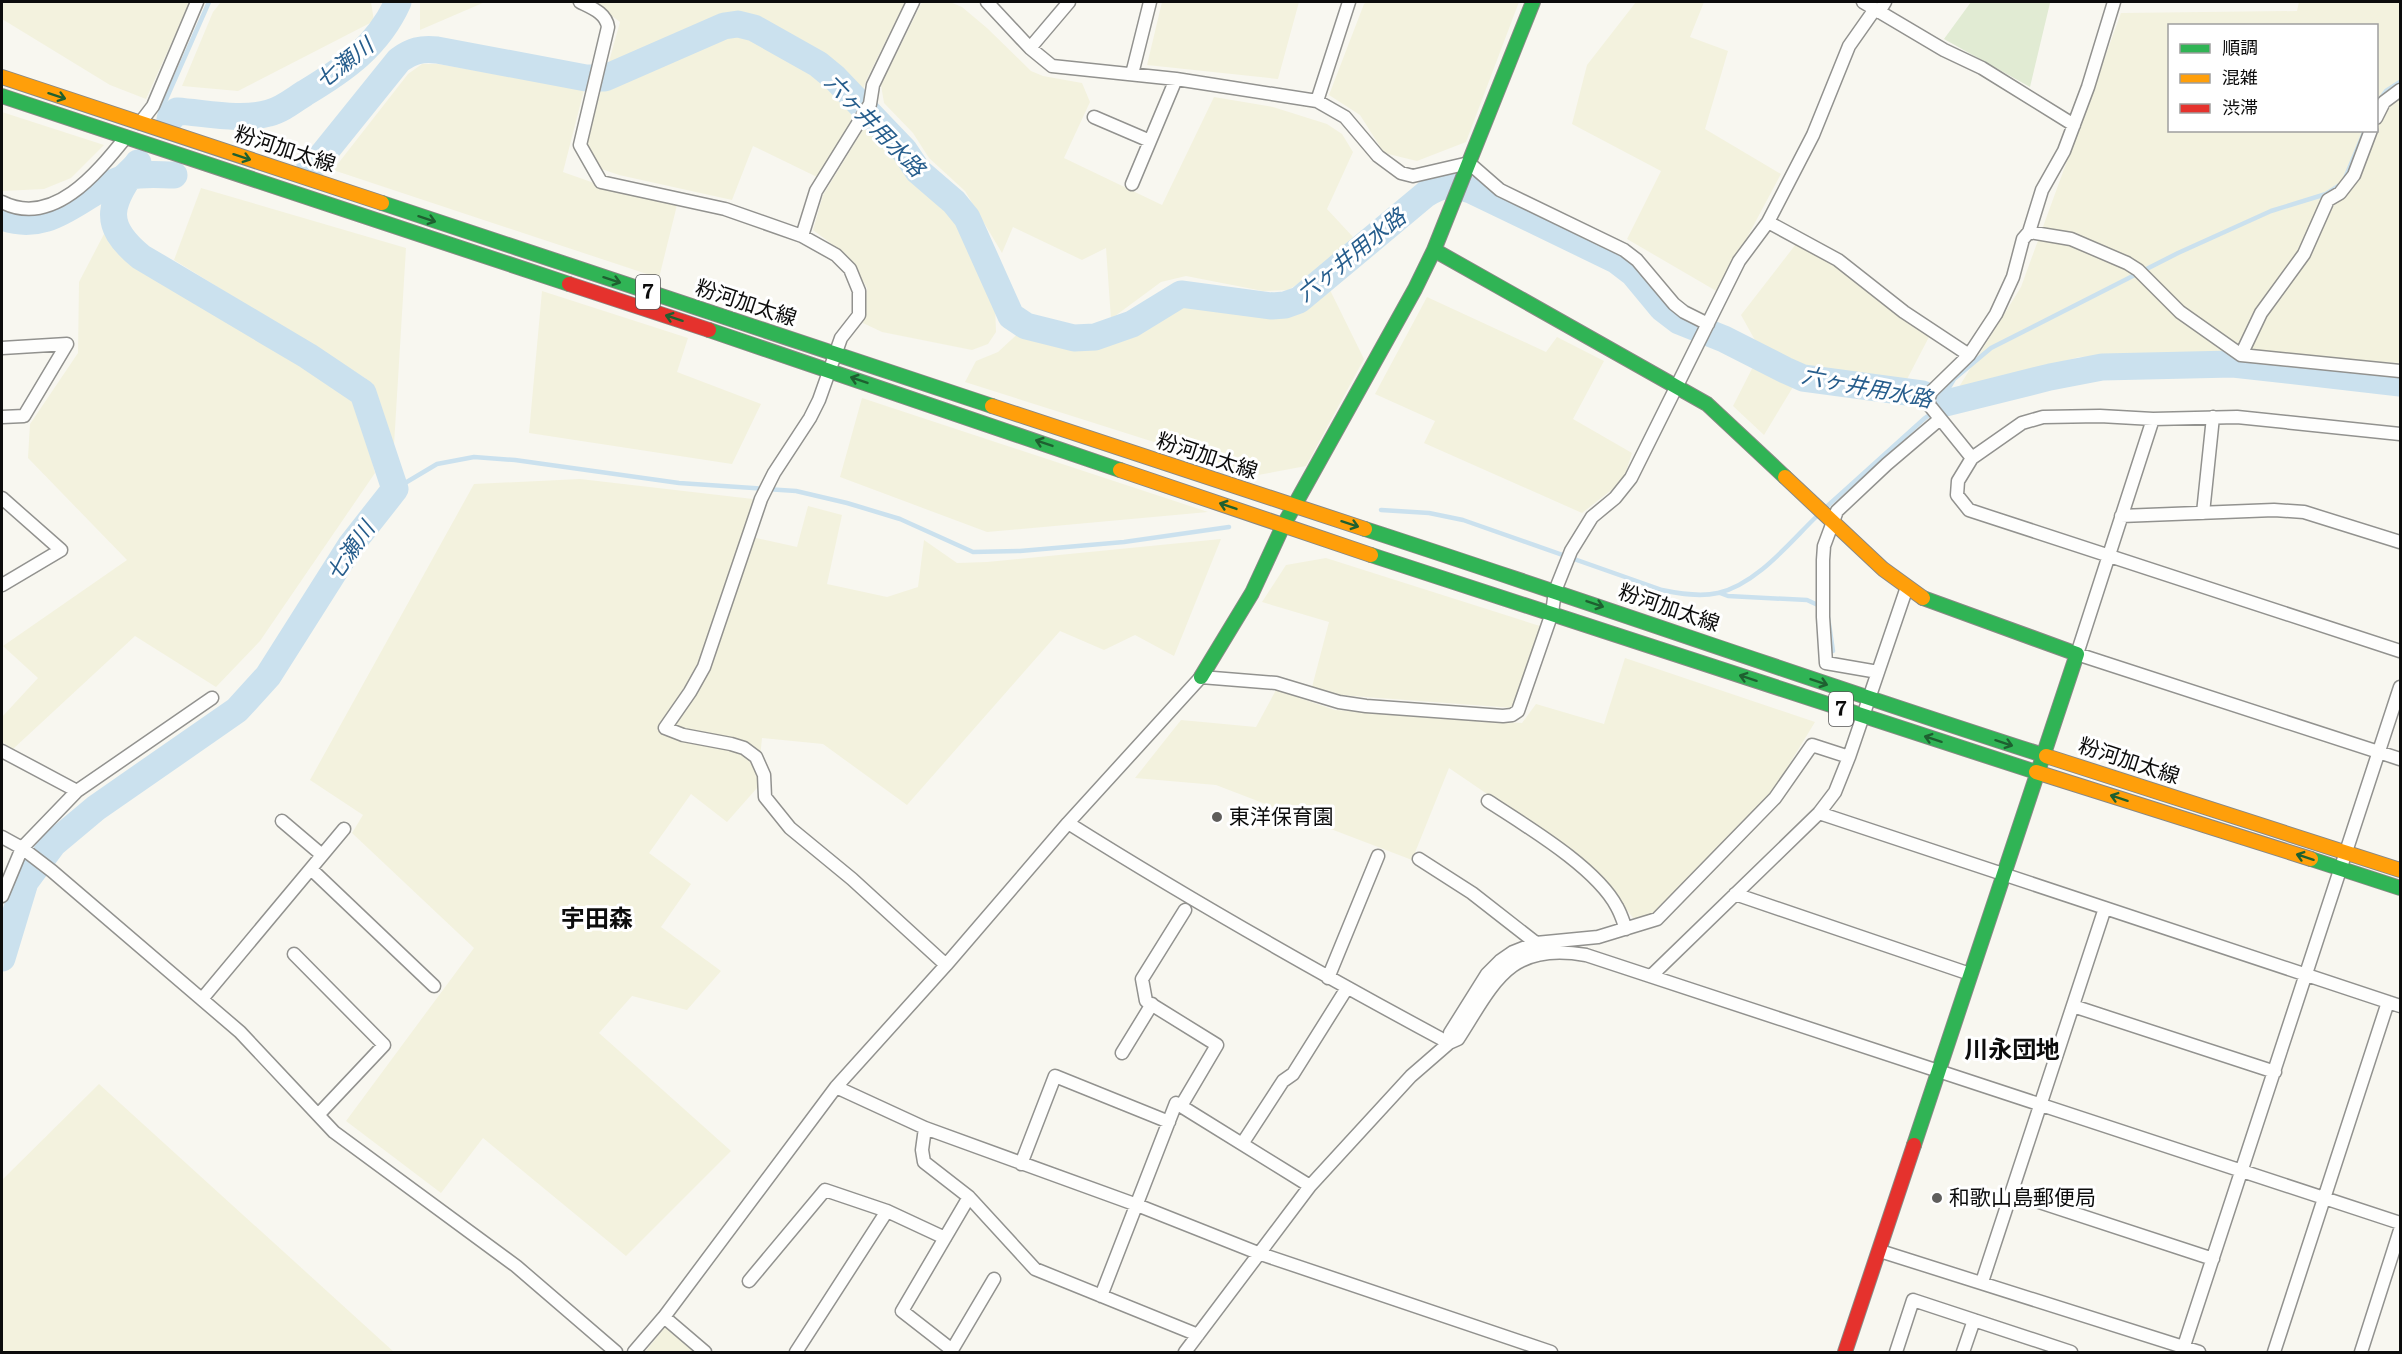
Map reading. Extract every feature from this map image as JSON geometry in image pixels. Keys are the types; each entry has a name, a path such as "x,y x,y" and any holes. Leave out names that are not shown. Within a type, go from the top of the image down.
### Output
{"main road":[{"path":"1201,677 1252,593 1283,526 1337,432 1434,250 1533,2"},
{"name":"粉河加太線","path":"2,77 1555,591 1869,699 2400,870"},
{"name":"粉河加太線","path":"2,96 829,370 1283,526 1862,716 2400,888"},
{"path":"1434,250 1707,404 1741,433 1814,507 1906,590 1928,601 2077,654 1845,1353"}],"street":[{"path":"141,123 153,105 197,2"},
{"path":"580,2 607,20 608,27 580,145 601,182 725,209 802,236 836,255 850,269 859,291 859,315 841,338 819,400 761,499 704,667 665,728 683,735 732,744 744,748 756,757 764,775 765,797 790,828 852,879 946,965"},
{"path":"802,236 816,191 867,108 873,85 913,2"},
{"path":"987,2 1030,48 1052,66 1176,79 1317,101 1345,117 1378,156 1401,173 1413,176 1467,169 1500,190 1624,250 1637,260 1674,304 1706,329"},
{"path":"1030,48 1069,2"},
{"path":"1132,74 1150,2"},
{"path":"1317,101 1349,2"},
{"path":"1863,2 1880,7 1944,50 1982,68 2074,125"},
{"path":"1878,672 1826,663 1823,560 1828,520 1887,464 1933,407 1996,314 2013,277 2023,239 2029,232 2042,190 2064,151 2074,125 2114,2"},
{"path":"634,1353 664,1317 836,1087 1201,677 1276,683 1339,702 1366,706 1503,716 1512,715 1518,711 1552,613 1555,591 1571,551 1592,518 1615,498 1631,478 1739,261 1768,222 1814,135 1849,46 1880,7"},
{"path":"1132,184 1176,79"},
{"path":"2378,114 2384,102 2400,90"},
{"path":"1094,117 1150,141"},
{"path":"2241,355 2261,313 2304,254 2328,200 2340,194 2354,175 2371,132"},
{"path":"2,202 13,208 31,210 65,199 103,165 126,137"},
{"path":"1768,222 1838,260 1904,312 1969,355"},
{"path":"2029,232 2071,239 2127,263 2141,273 2180,312 2241,355 2400,371"},
{"path":"2,348 67,344 24,416 2,417"},
{"path":"1933,407 1972,458"},
{"path":"2400,434 2237,417 2153,419 2100,416 2043,417 2022,423 1972,458 1958,481 1957,488 1957,495 1969,510 2400,651"},
{"path":"2203,513 2213,417"},
{"path":"2153,419 2077,654 2400,759"},
{"path":"2,498 61,550 2,585"},
{"path":"2121,516 2274,510 2304,512 2400,542"},
{"path":"1651,976 1819,813 1835,792 1849,758 1906,590"},
{"path":"2183,1350 2348,852 2400,687"},
{"path":"2,896 22,848 76,791 212,698"},
{"path":"1449,1043 1450,1034 1488,974 1500,961 1513,952 1536,943 1598,937 1657,920 1775,798 1812,745 1849,758"},
{"path":"2,751 76,791"},
{"path":"1488,801 1573,860 1602,886 1617,905 1626,928"},
{"path":"1819,813 2394,1004 2324,1198 2274,1353"},
{"path":"282,821 322,855"},
{"path":"1068,824 1161,882 1328,978 1449,1043"},
{"path":"202,999 344,829"},
{"path":"2,837 22,848 52,871 240,1032 334,1132 378,1167 516,1266 616,1353"},
{"path":"1328,978 1378,856"},
{"path":"1419,859 1463,887 1536,943"},
{"path":"311,869 434,986"},
{"path":"1735,894 1970,974"},
{"path":"1982,1282 2105,908"},
{"path":"1181,1106 1217,1045 1146,1001 1142,979 1185,910"},
{"path":"1185,1353 1310,1186 1411,1076 1449,1043 1458,1039 1494,984 1508,969 1523,958 1544,953 1564,951 1586,955 1937,1073 2400,1223"},
{"path":"294,954 384,1045 318,1115"},
{"path":"1242,1144 1283,1081 1293,1074 1347,988"},
{"path":"1122,1053 1152,1004"},
{"path":"2073,1006 2275,1072"},
{"path":"1021,1164 1055,1076 1169,1122"},
{"path":"836,1087 925,1128 1137,1205 1258,1253 1551,1353"},
{"path":"1101,1296 1176,1103 1310,1186"},
{"path":"925,1128 922,1150 924,1162 969,1197 1035,1269 1198,1335"},
{"path":"750,1281 825,1190 887,1210 945,1238"},
{"path":"2012,1193 2213,1259"},
{"path":"969,1197 902,1311 952,1350 994,1279"},
{"path":"796,1353 887,1210"},
{"path":"2361,1353 2400,1230"},
{"path":"1880,1251 1982,1282 2183,1350 2199,1353"},
{"path":"1896,1353 1913,1300 2071,1353"},
{"path":"664,1317 705,1353"},
{"path":"1963,1353 1974,1320"}],"green space":[{"path":"2,2 190,2 146,99 110,85 2,19"},
{"path":"221,2 371,2 374,21 238,91 182,86 213,12"},
{"path":"420,2 485,2 420,30"},
{"path":"593,2 905,2 865,83 859,108 819,178 753,146 732,200 619,175 581,162 620,22"},
{"path":"922,2 950,2 962,7 1031,71 1043,76 1082,83 1090,102 1064,158 1162,205 1214,97 1273,107 1327,124 1342,134 1353,152 1327,209 1353,237 1309,277 1288,290 1263,291 1186,276 1161,282 1111,319 1106,248 1082,260 1013,227 1002,253 965,191 929,158 913,133 884,103 881,85"},
{"path":"1162,2 1299,2 1278,79 1147,65"},
{"path":"1367,2 1519,2 1466,142 1417,161 1384,153 1360,115 1329,95 1364,4"},
{"path":"1636,2 1704,2 1690,37 1728,51 1705,129 1781,174 1718,292 1627,239 1661,171 1572,124 1587,65"},
{"path":"1971,2 2050,3 2030,87 1944,39"},
{"path":"2299,2 2400,2 2400,363 2222,353 2079,357 1957,390 2021,287 2121,13 2297,11"},
{"path":"422,64 438,64 584,90 563,172 611,189 678,201 659,278 333,170 408,74"},
{"path":"2,112 104,145 71,178 44,189 2,191"},
{"path":"870,118 894,144 916,177 943,199 964,225 995,303 996,332 988,344 972,350 882,332 863,323 867,288 848,256 813,230 823,195"},
{"path":"201,188 406,248 394,445 365,378 174,260"},
{"path":"104,234 124,259 342,391 358,405 375,473 260,641 216,687 135,636 13,749 2,742 2,717 38,678 3,646 127,560 28,458 30,424 78,353 79,282"},
{"path":"1796,244 1837,263 1930,335 1904,385 1802,372 1764,435 1733,406 1761,351 1741,315"},
{"path":"1327,284 1364,359 1306,466 1258,475 965,382 976,361 998,352 1023,329 1064,342 1091,343 1120,336 1179,300 1201,298 1266,311 1294,309"},
{"path":"542,291 688,338 677,372 761,404 732,464 529,433"},
{"path":"1427,297 1546,352 1557,337 1604,361 1573,419 1632,453 1623,481 1582,513 1424,443 1435,421 1375,394"},
{"path":"862,398 1208,512 987,532 840,477"},
{"path":"580,479 753,499 742,535 797,547 808,506 842,515 827,584 887,597 918,587 924,540 957,563 1221,539 1174,656 1135,635 1104,650 1060,631 907,805 823,744 762,738 757,788 727,822 691,794 649,853 691,884 661,927 721,971 687,1010 632,996 599,1033 731,1151 626,1256 483,1138 441,1193 346,1121 474,948 352,833 363,815 310,780 474,484"},
{"path":"1326,558 1543,627 1514,708 1339,695 1312,687 1329,622 1262,602 1286,565"},
{"path":"1625,658 1815,722 1773,791 1658,912 1634,919 1591,865 1449,768 1412,860 1216,785 1135,778 1181,720 1256,727 1276,690 1335,710 1522,723 1536,704 1604,724"},
{"path":"99,1084 394,1352 2,1352 2,1180"},
{"path":"665,1327 694,1352 645,1352"}],"waterway":[{"path":"160,113 209,2"},
{"name":"七瀬川","path":"170,119 177,111 247,116 279,110 334,75 359,55 381,31 398,2"},
{"name":"六ヶ井用水路","path":"310,165 316,163 399,60 417,51 437,50 586,78 605,78 724,26 738,24 754,28 818,64 835,78 904,150 918,171 954,202 967,218 1011,316 1026,326 1074,338 1095,337 1132,324 1181,294 1272,306 1285,305 1299,300 1426,194 1443,186 1453,186 1471,190 1616,260 1633,273 1662,308 1679,321 1724,339 1803,378 1922,394 1946,403 2050,377 2102,367 2233,364 2400,383"},
{"path":"2380,99 2386,91 2400,82"},
{"path":"1941,401 1954,379 1991,348 2178,253 2271,211 2326,194 2343,183 2364,132"},
{"path":"89,196 130,156"},
{"name":"七瀬川","path":"2,958 25,882 53,844 96,808 237,710 268,676 351,545 395,489 363,393 308,356 141,257 119,234 114,223 116,201 138,163"},
{"name":"六ヶ井用水路","path":"2,217 20,221 37,221 53,216 96,191 128,177 174,175"},
{"path":"1823,510 1925,418 1946,403"},
{"path":"395,489 437,464 474,457 515,460 679,483 796,491 900,519 973,552 1020,551 1124,542 1229,527"},
{"path":"1381,510 1429,513 1463,520 1662,590 1697,595 1718,593 1746,581 1772,561 1817,516"},
{"path":"1720,593 1728,596 1807,600 1820,606"},
{"path":"1828,617 1833,651"}],"traffic: fast":[{"path":"1201,677 1252,593 1283,526 1415,289 1434,250 1533,2"},
{"path":"2,96 569,284"},
{"path":"382,203 992,406"},
{"path":"1434,250 1707,404 1785,477"},
{"path":"709,330 1120,470"},
{"path":"1365,529 2046,756"},
{"path":"1371,555 2036,772"},
{"path":"1914,1145 2077,654 1923,598"},
{"path":"2311,859 2400,888"}],"traffic: slow":[{"path":"2,77 382,203"},
{"path":"992,406 1365,529"},
{"path":"1120,470 1371,555"},
{"path":"1785,477 1883,569 1923,598"},
{"path":"2046,756 2400,870"},
{"path":"2036,772 2311,859"}],"traffic: jam":[{"path":"569,284 709,330"},
{"path":"1845,1352 1914,1145"}],"place":[{"name":"東洋保育園","path":"1217,817"},
{"name":"和歌山島郵便局","path":"1937,1198"}],"district":[{"name":"宇田森","path":"597,919"},
{"name":"川永団地","path":"2012,1050"}]}
